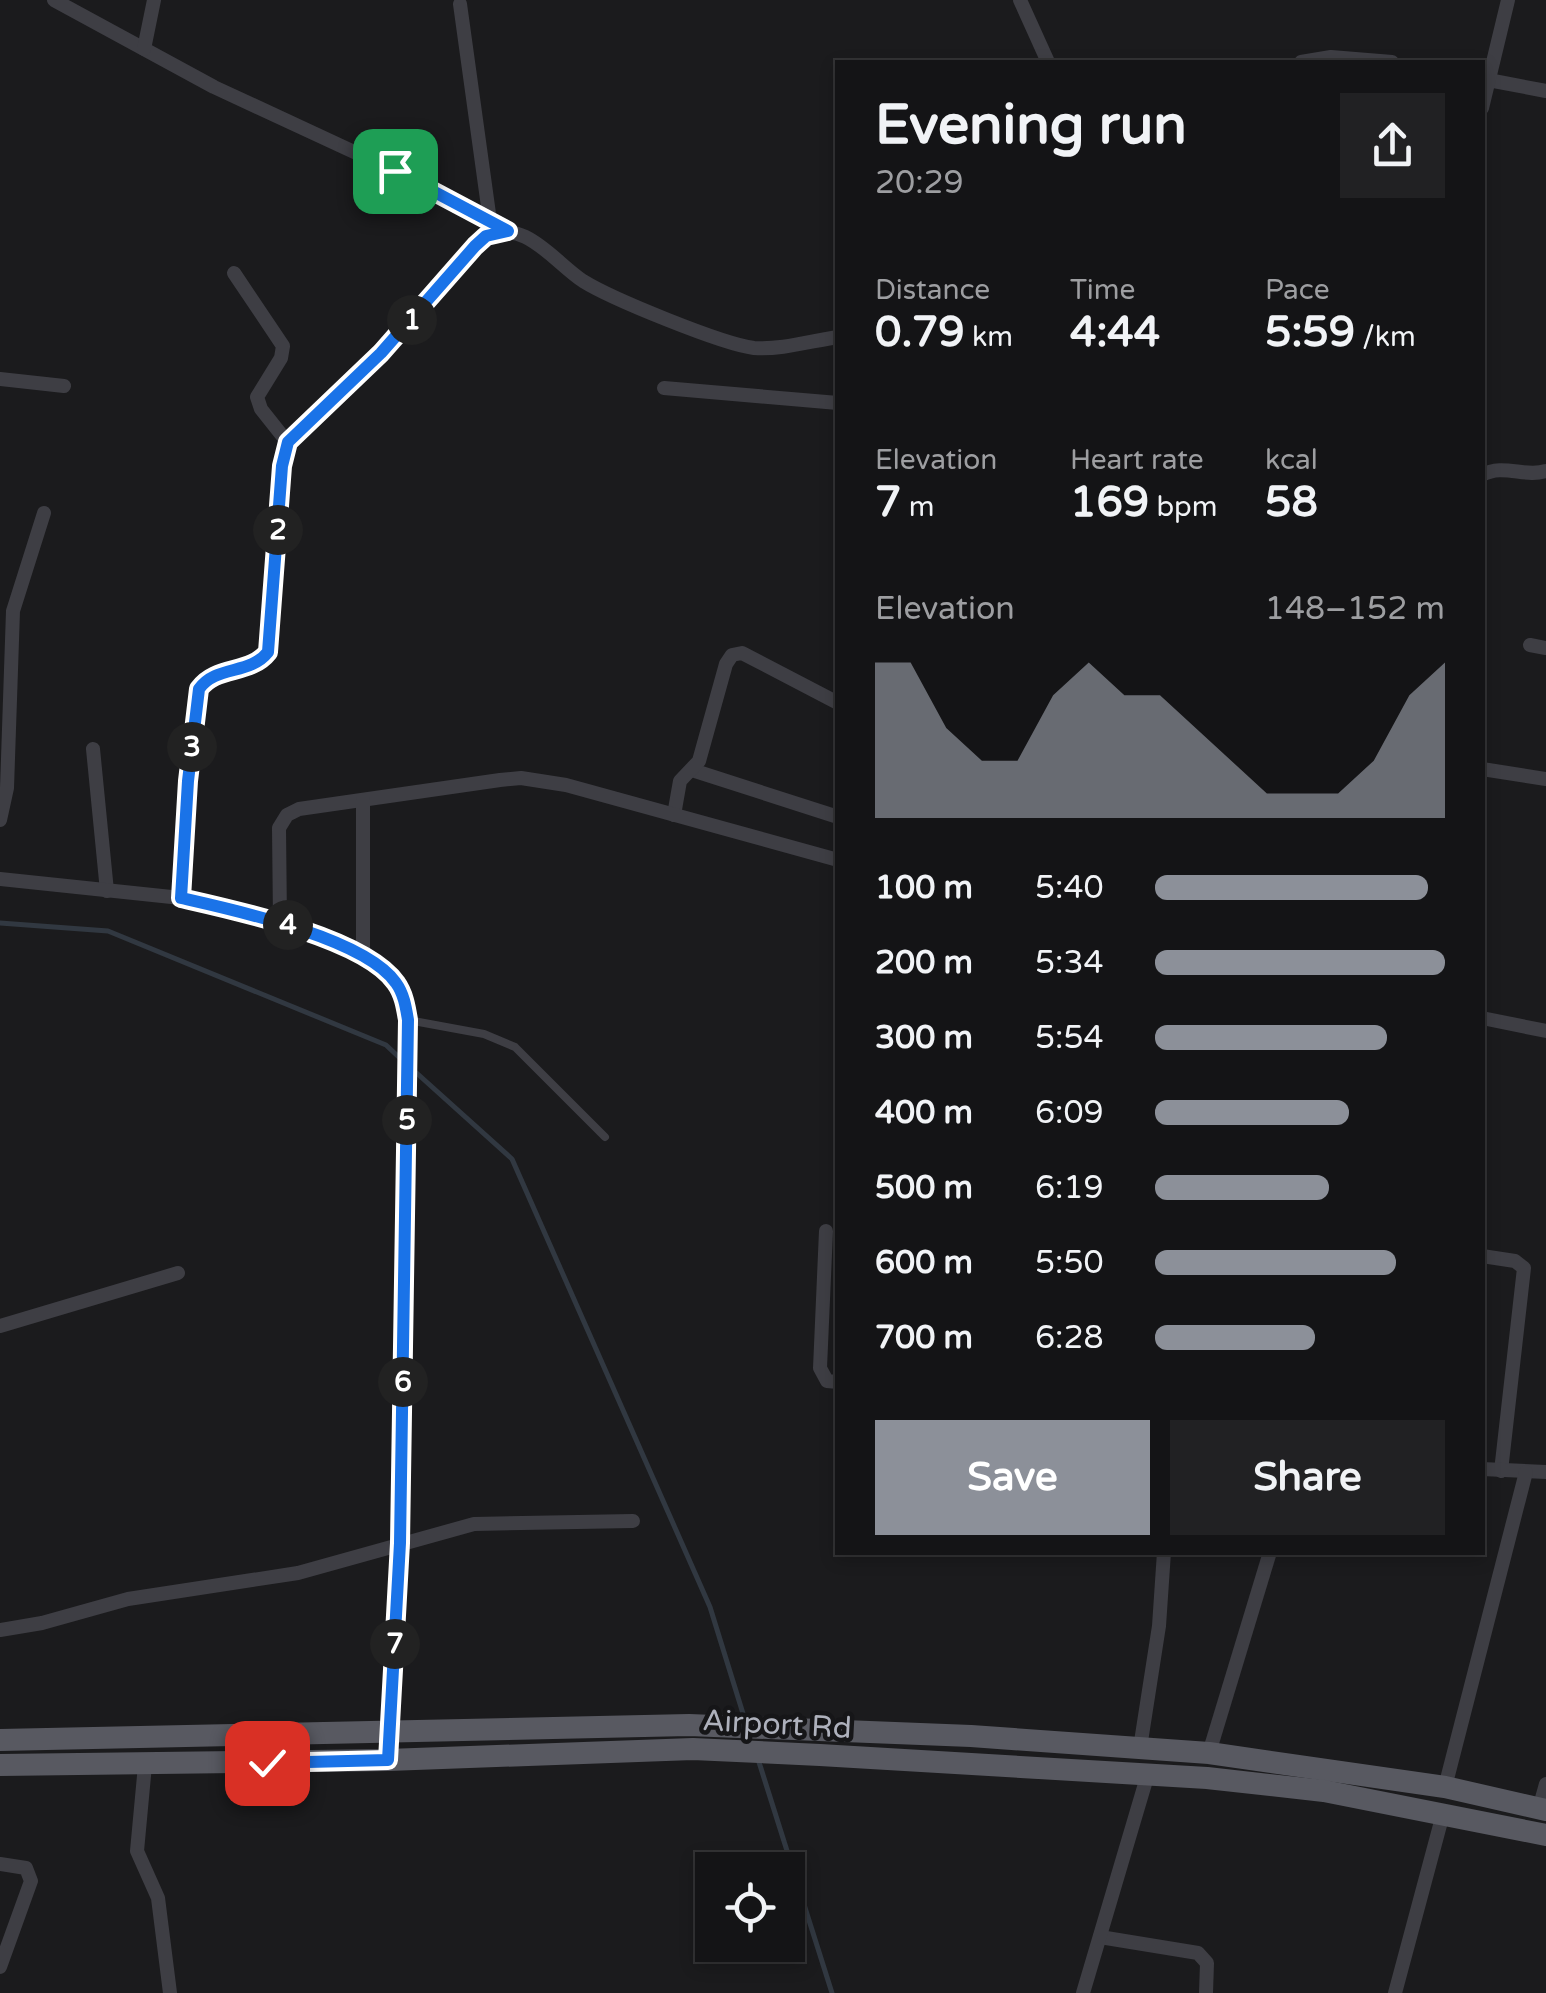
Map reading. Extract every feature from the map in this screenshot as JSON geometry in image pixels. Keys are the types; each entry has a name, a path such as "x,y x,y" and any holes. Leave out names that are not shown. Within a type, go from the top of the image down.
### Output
{"main road":[{"path":"0,1740 690,1725 823,1743 971,1736 1209,1752 1445,1787 1542,1809"},
{"name":"Airport Rd","path":"0,1764 388,1760 823,1743 1324,1791 1546,1836"}],"street":[{"path":"54,0 214,87 395,171 508,231 521,233 603,292 752,348 835,337"},
{"path":"144,49 154,0"},
{"path":"1020,0 1047,60"},
{"path":"1508,0 1486,79 1546,91"},
{"path":"460,4 490,221"},
{"path":"1316,60 1362,60"},
{"path":"181,898 196,700 205,680 252,666 268,652 282,466 288,442 381,353 475,246 486,236 508,231"},
{"path":"234,274 282,341 280,358 258,397 261,409 288,442"},
{"path":"0,379 64,386"},
{"path":"664,388 835,403"},
{"path":"1485,473 1502,469 1536,474 1546,471"},
{"path":"0,820 7,788 10,626 44,513"},
{"path":"1530,645 1546,648"},
{"path":"674,815 680,782 699,761 726,664 736,654 742,653 835,701"},
{"path":"93,749 108,890"},
{"path":"692,770 835,817"},
{"path":"1485,770 1546,780"},
{"path":"280,922 281,822 299,809 520,778 566,784 835,859"},
{"path":"364,800 364,956"},
{"path":"0,879 181,898 280,922 364,956 397,984 408,1020 408,1083 400,1543 388,1760"},
{"path":"1485,1019 1546,1031"},
{"path":"826,1232 820,1368 826,1381 835,1382"},
{"path":"1485,1256 1515,1261 1524,1268 1502,1471"},
{"path":"0,1326 178,1273"},
{"path":"1485,1470 1546,1472"},
{"path":"1445,1787 1526,1472"},
{"path":"0,1630 30,1626 128,1599 298,1573 474,1524 632,1521"},
{"path":"1140,1748 1159,1626 1164,1555"},
{"path":"1209,1752 1269,1555"},
{"path":"145,1765 137,1851 158,1898 170,1993"},
{"path":"1083,1993 1148,1777"},
{"path":"1542,1809 1546,1784"},
{"path":"1395,1993 1443,1814"},
{"path":"0,1864 26,1868 31,1881 0,1968"},
{"path":"1100,1937 1198,1953 1207,1963 1206,1993"}],"lane":[{"path":"408,1020 484,1034 515,1046 605,1137"}],"waterway":[{"path":"0,923 108,931 386,1045 403,1061"},
{"path":"411,1068 512,1159 710,1607 745,1720"},
{"path":"758,1759 832,1993"}],"route":[{"path":"267,1763 388,1760 400,1543 408,1020 397,984 364,956 280,922 181,898 188,781 199,689 205,680 252,666 268,652 282,466 288,442 381,353 475,246 494,232 508,231 395,171"}]}
